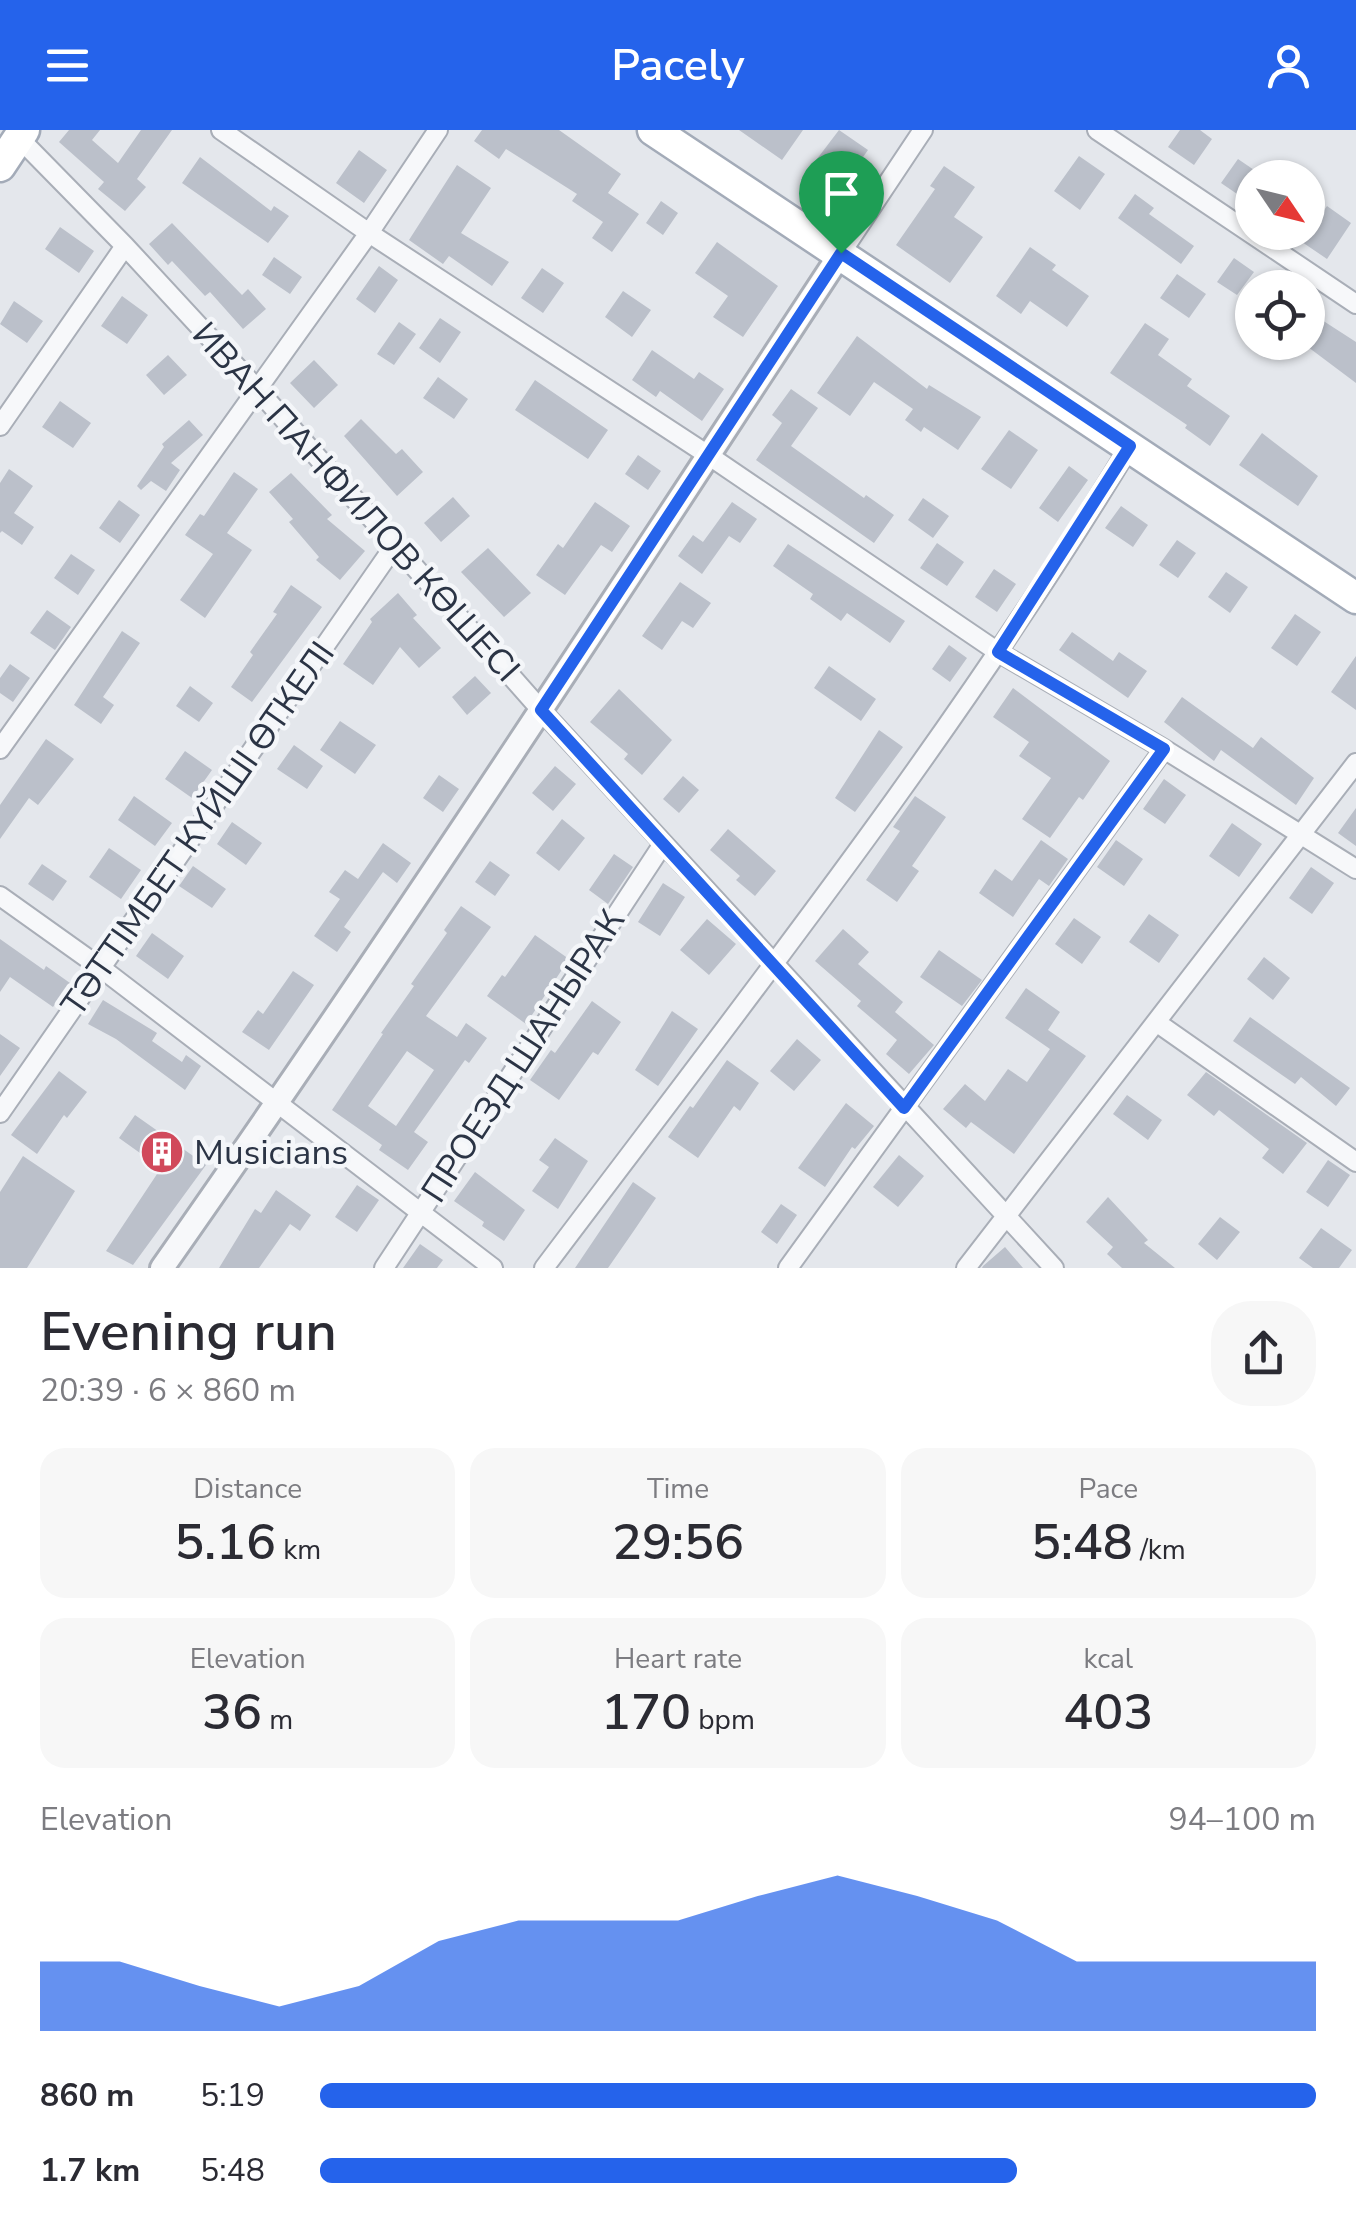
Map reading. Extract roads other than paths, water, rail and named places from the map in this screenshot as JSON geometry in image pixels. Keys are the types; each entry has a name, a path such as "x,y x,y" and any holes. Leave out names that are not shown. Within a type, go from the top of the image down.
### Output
{"main road":[{"path":"653,130 1356,598"},
{"path":"0,166 22,134"}],"street":[{"path":"221,130 368,233 998,652 1356,868"},
{"path":"0,750 258,390 438,130"},
{"path":"162,1268 278,1103 541,710 923,130"},
{"path":"1097,130 1356,304"},
{"name":"ИВАН ПАНФИЛОВ КӨШЕСІ","path":"22,134 258,390 541,710 1054,1268"},
{"path":"0,426 125,246"},
{"path":"544,1268 773,964 998,652 1130,446"},
{"name":"ТӘТТІМБЕТ КҮЙШІ ӨТКЕЛІ","path":"0,1112 396,545"},
{"path":"788,1268 1164,749"},
{"path":"966,1268 1356,763"},
{"name":"ПРОЕЗД ШАНЫРАК","path":"384,1268 663,844"},
{"path":"0,896 101,968 493,1268"},
{"path":"1156,1022 1356,1162"}],"place":[{"name":"Musicians","path":"162,1152"}]}
